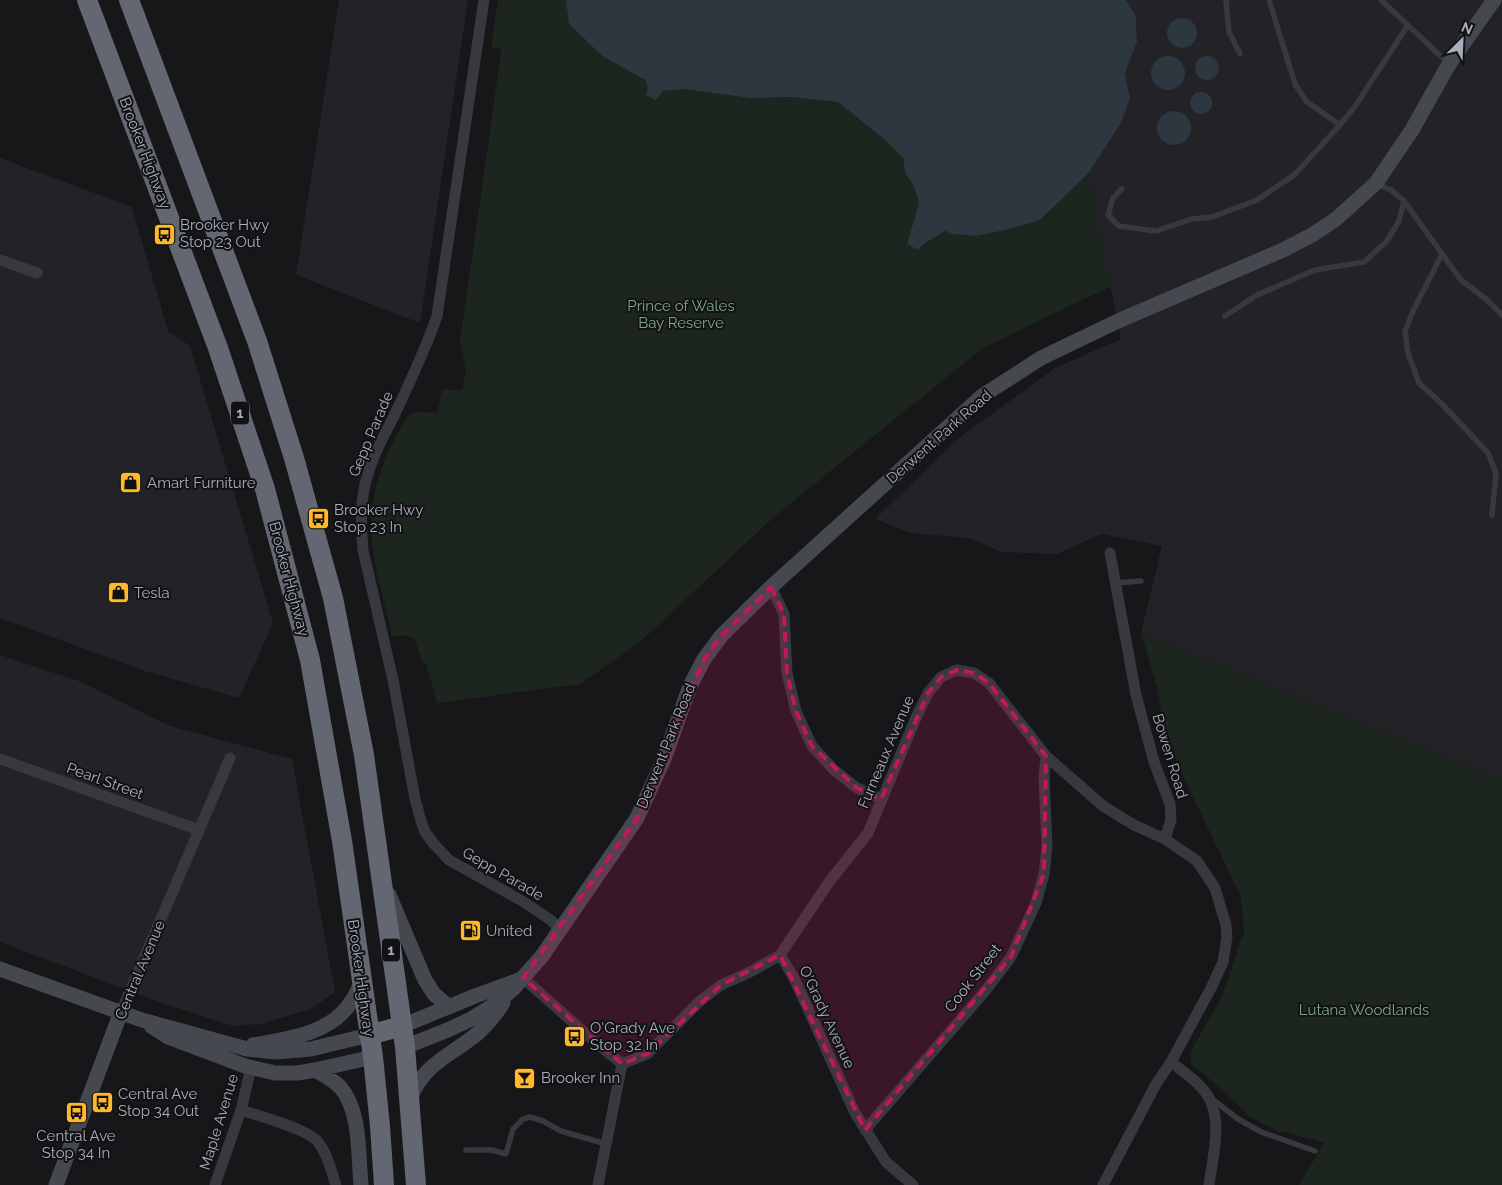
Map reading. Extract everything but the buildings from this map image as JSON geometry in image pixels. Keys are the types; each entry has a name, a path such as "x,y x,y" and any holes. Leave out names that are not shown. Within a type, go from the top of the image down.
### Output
{"highway":[{"name":"Brooker Highway","path":"87,0 218,348 265,489 312,669 342,841 373,1057 384,1185"},
{"name":"1","path":"129,0 254,331 294,458 333,598 364,755 381,875 405,1047 416,1185"},
{"name":"Derwent Park Road","path":"369,1035 402,1026"},
{"name":"Derwent Park Road","path":"373,1057 405,1047"}],"street":[{"name":"Gepp Parade","path":"484,0 437,316 421,359 372,464 365,486 361,530 363,550 393,680 415,799 425,832 449,860 524,902 552,920 560,931"},
{"name":"Derwent Park Road","path":"405,1047 428,1039 471,1019 494,1005 542,956 637,818 664,759 690,686 704,659 722,635 771,587 982,396 1049,354 1118,321 1249,266 1305,239 1336,219 1376,183 1412,130 1449,64 1494,0"},
{"path":"0,260 37,273"},
{"name":"Bowen Road","path":"1110,553 1136,695 1154,762 1170,804 1171,820 1165,839"},
{"path":"771,587 784,614 787,673 796,711 812,746 834,770 857,788 881,799"},
{"name":"Furneaux Avenue","path":"780,955 829,882 868,833 928,693 941,677 957,670 974,672 989,683 1046,756 1103,806 1134,825 1165,839"},
{"name":"Cook Street","path":"865,1130 986,990 1011,957 1036,903 1044,874 1047,846 1044,777 1046,756"},
{"name":"Central Avenue","path":"56,1185 121,1012 230,758"},
{"name":"Pearl Street","path":"0,759 199,830"},
{"path":"1102,1185 1156,1084 1171,1062 1211,988 1222,962 1227,937 1226,925 1215,888 1197,861 1165,839"},
{"path":"381,875 425,980 434,994 449,1007"},
{"name":"O'Grady Avenue","path":"622,1064 647,1054 700,1001 721,985 750,972 780,955 794,978 855,1113 886,1162 913,1185"},
{"name":"Derwent Park Road","path":"0,969 142,1020 247,1049 276,1052 311,1049 369,1035"},
{"path":"226,1044 253,1044 293,1038 319,1028 333,1021 346,1009 362,981"},
{"path":"409,1103 416,1086 426,1072 478,1033 495,1015 518,982 622,1064 598,1185"},
{"name":"Derwent Park Road","path":"402,1026 475,996 518,982"},
{"name":"Derwent Park Road","path":"142,1020 168,1037 251,1068 275,1073 298,1073 373,1057"},
{"path":"1171,1062 1202,1087 1214,1108 1216,1131 1209,1185"},
{"name":"Maple Avenue","path":"215,1185 241,1110 251,1068"},
{"path":"316,1070 340,1086 350,1102 356,1124 361,1185"},
{"path":"241,1110 314,1137 324,1152 336,1185"}],"lane":[{"path":"1226,0 1229,32 1240,54"},
{"path":"1269,0 1296,84 1307,102 1340,126"},
{"path":"1381,0 1449,64"},
{"path":"1122,189 1113,198 1108,215 1119,226 1156,231 1192,219 1212,217 1257,200 1294,174 1340,126 1356,105 1408,25"},
{"path":"1376,183 1391,190 1404,201 1461,280 1486,299 1502,315"},
{"path":"1226,316 1257,295 1315,270 1364,262 1388,241 1399,221 1404,201"},
{"path":"1442,254 1405,331 1408,353 1419,383 1488,452 1496,473 1492,515"},
{"path":"1117,584 1141,582"},
{"path":"1208,1095 1238,1119 1261,1132 1315,1151"},
{"path":"466,1150 492,1150 506,1154 513,1129 523,1119 530,1118 543,1121 570,1134 606,1144"}],"highlighted area":[{"path":"771,587 784,614 787,673 796,711 812,746 857,788 881,799 928,693 941,677 957,670 974,673 989,683 1046,756 1044,874 1011,957 865,1130 780,955 721,985 647,1054 622,1064 523,978 637,818 704,659 722,635"}],"shaded area":[{"path":"339,0 468,0 420,323 296,275"},
{"path":"566,0 1126,0 1136,16 1137,42 1125,73 1130,98 1121,123 1088,174 1040,220 975,236 953,234 945,231 918,250 907,244 919,203 914,187 905,172 903,158 885,140 838,102 791,97 751,98 683,89 663,91 656,100 646,95 648,87 645,80 602,56 569,24"},
{"path":"1126,0 1502,0 1502,780 1141,633 1162,546 1101,534 1057,554 1002,552 969,538 910,533 875,519 959,438 1055,368 1121,339 1088,174 1121,123 1130,98 1125,73 1137,42 1136,16"},
{"path":"1182,18 1193,22 1197,33 1193,44 1182,48 1171,44 1167,33 1171,22"},
{"path":"1168,56 1180,61 1185,73 1180,85 1168,90 1156,85 1151,73 1156,61"},
{"path":"1207,56 1215,60 1219,68 1215,76 1207,80 1199,76 1195,68 1199,60"},
{"path":"1197,92 1205,92 1212,99 1212,107 1205,114 1197,114 1190,107 1190,99"},
{"path":"1174,111 1186,116 1191,128 1186,140 1174,145 1162,140 1157,128 1162,116"},
{"path":"0,158 132,207 168,331 190,346 273,623 239,698 145,671 0,618"},
{"path":"0,655 79,681 170,726 292,759 335,992 311,1009 261,1024 233,1026 159,1002 0,942"}],"green space":[{"name":"Prince of Wales Bay Reserve","path":"498,0 566,0 569,25 602,56 645,80 648,87 663,91 683,89 751,98 791,97 838,102 885,140 903,158 905,172 914,187 919,203 907,244 918,250 945,231 953,234 1040,220 1088,174 1111,286 983,348 776,515 640,642 580,684 437,703 426,663 423,663 414,638 404,635 392,636 373,550 372,514 374,496 384,463 408,415 416,412 437,413 442,390 462,390 466,370 460,341 501,49 491,48"},
{"name":"Lutana Woodlands","path":"1141,633 1502,780 1502,1185 1299,1185 1324,1143 1286,1132 1280,1133 1249,1116 1222,1089 1191,1064 1190,1053 1222,996 1244,932 1241,897 1182,774 1170,743 1162,718 1158,691"}],"place":[{"name":"Brooker Hwy Stop 23 Out","path":"164,234"},
{"name":"Amart Furniture","path":"131,483"},
{"name":"Brooker Hwy Stop 23 In","path":"318,519"},
{"name":"Tesla","path":"118,593"},
{"name":"United","path":"470,931"},
{"name":"O'Grady Ave Stop 32 In","path":"574,1037"},
{"name":"Brooker Inn","path":"525,1078"},
{"name":"Central Ave Stop 34 Out","path":"102,1103"},
{"name":"Central Ave Stop 34 In","path":"76,1113"}]}
